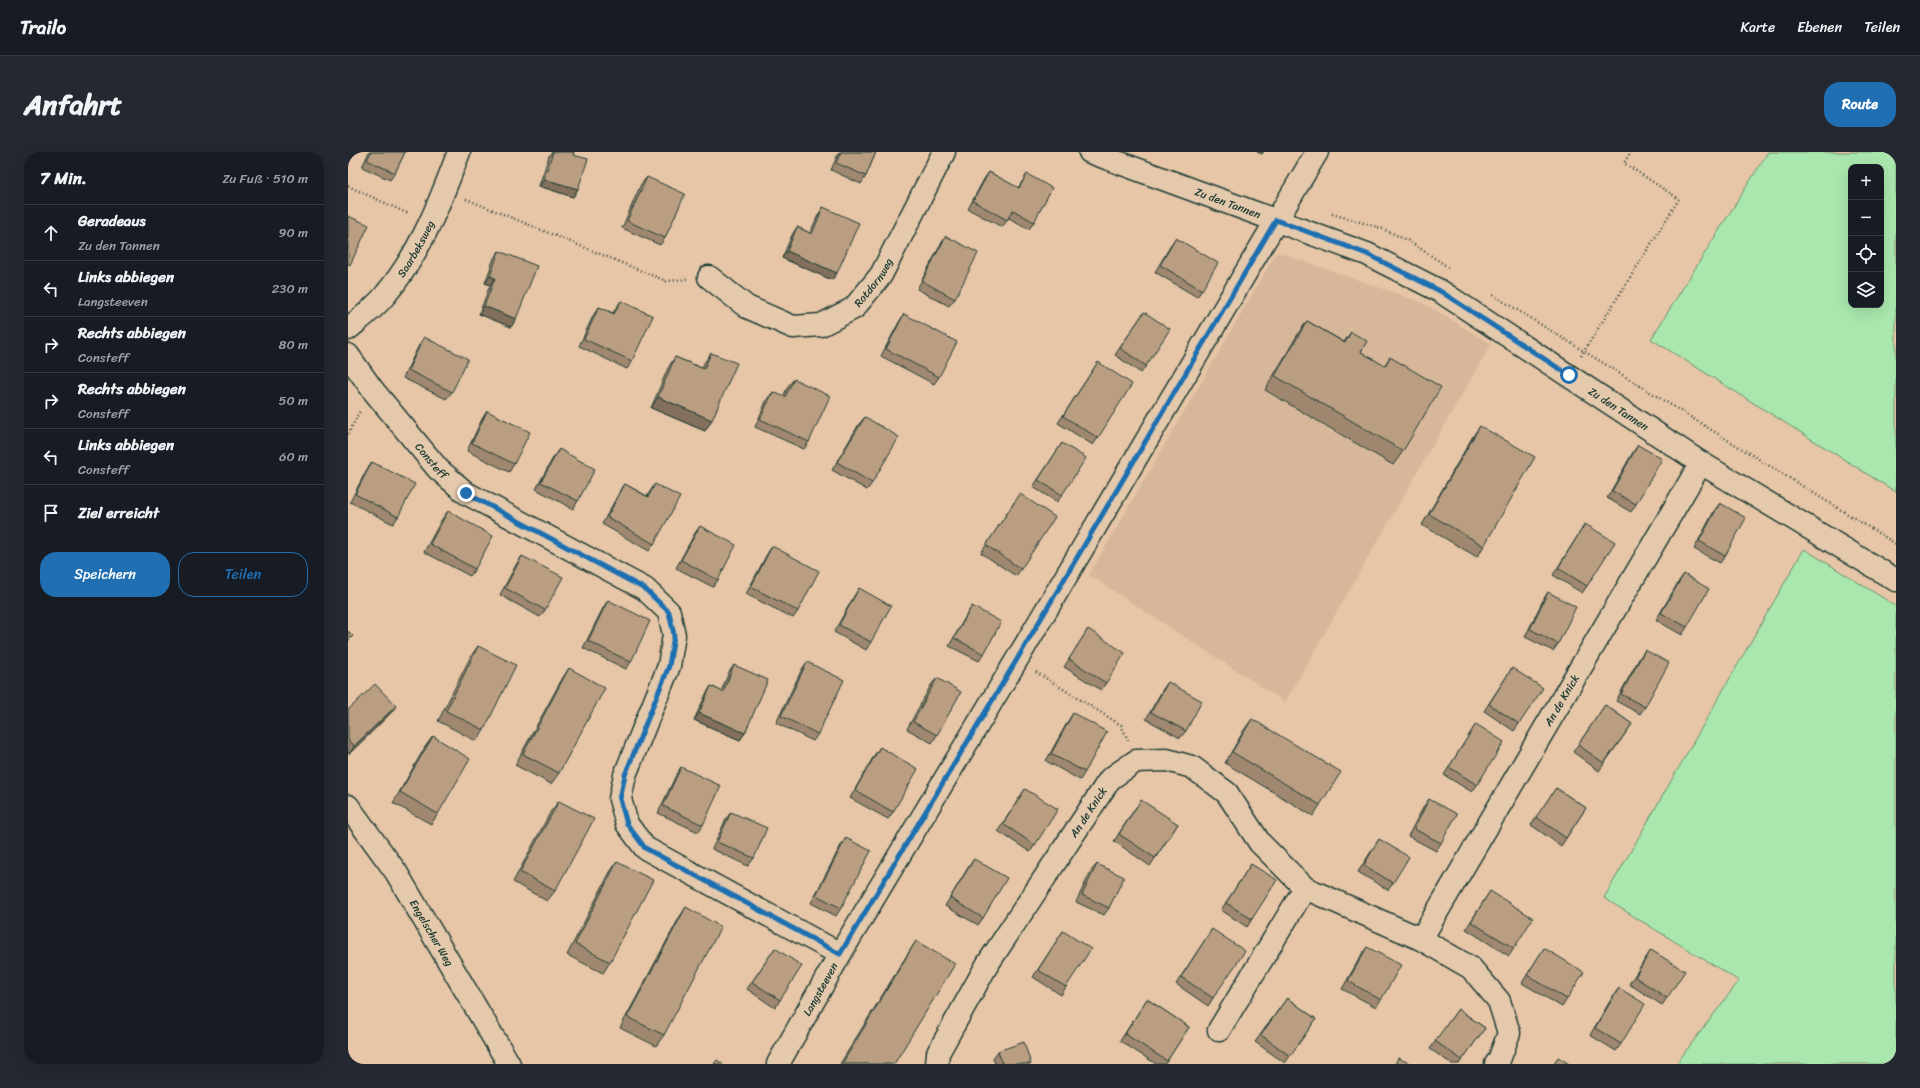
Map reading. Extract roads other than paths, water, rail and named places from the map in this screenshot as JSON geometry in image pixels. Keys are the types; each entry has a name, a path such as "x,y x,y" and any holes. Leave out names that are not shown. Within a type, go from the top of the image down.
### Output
{"street":[{"name":"Saarbeksweg","path":"348,329 386,295 410,261 430,223 459,152"},
{"name":"Rotdornweg","path":"709,277 747,307 793,327 821,325 854,308 881,275 944,152"},
{"name":"Zu den Tannen","path":"1090,152 1367,254 1440,291 1701,462 1896,580"},
{"name":"Langsteeven","path":"778,1064 840,954 1016,661 1317,152"},
{"name":"Consteff","path":"348,355 372,389 438,469 466,493 645,589 669,612 674,635 669,666 625,775 620,799 627,824 645,848 840,954"},
{"name":"An de Knick","path":"1421,939 1701,462"},
{"name":"An de Knick","path":"937,1064 938,1053 987,965 1110,779 1136,762 1167,760 1192,767 1227,793 1260,843 1305,888 1421,939 1471,968 1499,1001 1509,1033 1499,1060 1496,1064"},
{"name":"Engelscher Weg","path":"348,806 396,872 509,1064"},
{"path":"1219,1030 1305,888"}]}
